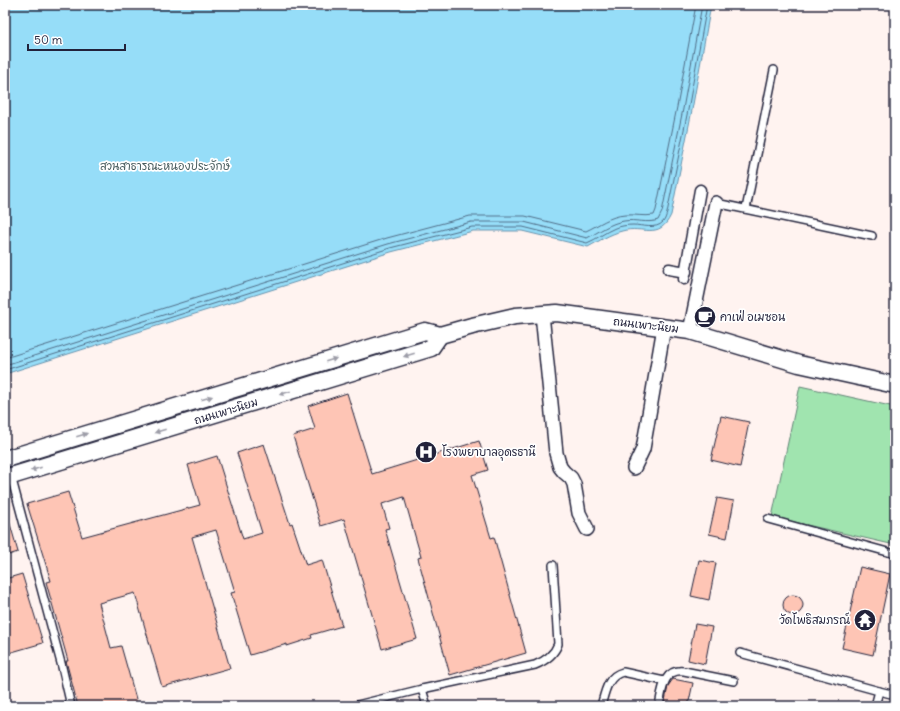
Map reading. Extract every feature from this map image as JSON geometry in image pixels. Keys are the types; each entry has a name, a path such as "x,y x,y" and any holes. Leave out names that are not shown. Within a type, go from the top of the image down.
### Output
{"street":[{"path":"669,269 685,276 700,190"},
{"path":"690,331 716,203"},
{"name":"ถนนเพาะนิยม","path":"5,459 426,331 440,335 515,316 557,313 690,331 798,364 895,385"},
{"path":"542,314 556,453 560,467 571,478 574,484 578,513 587,529"},
{"path":"634,468 643,449 664,327"},
{"name":"ถนนเพาะนิยม","path":"8,477 431,348 440,335"}],"lane":[{"path":"746,209 774,70"},
{"path":"716,203 872,236"},
{"path":"8,477 62,667 71,706"},
{"path":"768,519 895,554"},
{"path":"353,706 422,689 535,665 544,661 550,656 558,644 553,565"},
{"path":"740,653 895,695"},
{"path":"659,706 664,681 670,674 679,670 734,681"},
{"path":"601,706 608,682 617,674 623,672 664,681"},
{"path":"422,689 427,706"},
{"path":"875,706 879,691"}],"green space":[{"path":"800,386 895,407 895,545 772,517"}],"water":[{"name":"สวนสาธารณะหนองประจักษ์","path":"5,5 711,5 671,215 661,228 656,230 630,230 618,232 588,247 522,231 473,231 391,252 5,374"}],"building":[{"path":"347,393 372,474 479,441 488,470 472,475 491,538 494,537 526,653 450,675 418,558 421,557 404,497 382,504 389,528 385,529 417,639 382,649 344,519 321,526 293,436 315,429 308,406"},
{"path":"721,416 749,422 740,467 711,460"},
{"path":"264,444 290,524 292,523 306,565 322,560 342,626 311,635 312,638 287,646 287,644 250,655 231,593 235,592 216,530 192,537 230,668 162,687 135,593 99,603 111,648 121,646 138,706 78,706 66,661 68,661 46,582 51,581 27,504 68,492 82,537 200,505 188,465 217,456 243,539 262,533 237,453"},
{"path":"717,498 734,501 727,538 709,534"},
{"path":"5,517 8,517 18,552 5,556"},
{"path":"699,560 716,563 709,600 691,596"},
{"path":"860,567 890,574 873,655 842,648"},
{"path":"22,574 43,643 5,654 5,579"},
{"path":"793,595 800,598 803,605 800,612 793,615 786,612 783,605 786,598"},
{"path":"695,624 712,627 705,664 688,660"},
{"path":"673,679 693,683 688,706 664,706 668,686"}],"place":[{"name":"คาเฟ่ อเมซอน","path":"705,317"},
{"name":"โรงพยาบาลอุดรธานี","path":"426,452"},
{"name":"วัดโพธิสมภรณ์","path":"865,620"}]}
